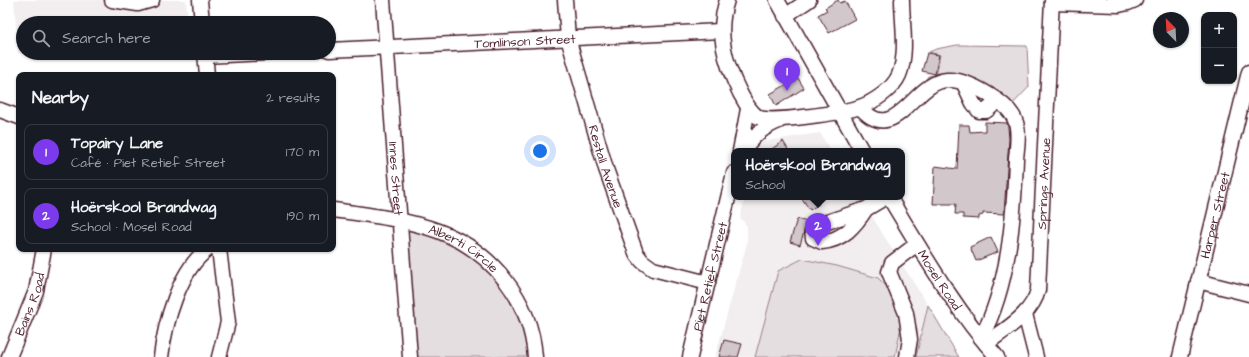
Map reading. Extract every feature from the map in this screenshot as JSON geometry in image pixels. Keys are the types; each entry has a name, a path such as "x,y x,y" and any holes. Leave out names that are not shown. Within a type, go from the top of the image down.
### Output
{"street":[{"path":"112,0 138,4 152,0"},
{"path":"200,0 201,16"},
{"name":"Innes Street","path":"383,0 410,357"},
{"name":"Restall Avenue","path":"565,0 568,38 606,169 636,253 642,261 652,269 708,283"},
{"path":"727,0 721,26 724,55 736,85 748,109 758,117 764,119 783,119 839,112 860,107 891,87 902,66 902,0"},
{"path":"721,26 730,14 737,0"},
{"path":"777,0 860,148"},
{"path":"786,16 808,0"},
{"path":"1052,2 1119,5 1135,0"},
{"name":"Springs Avenue","path":"983,341 1025,314 1033,305 1038,290 1052,2"},
{"name":"Tomlinson Street","path":"336,50 568,38 721,26"},
{"path":"206,60 207,72"},
{"name":"Harper Street","path":"1180,357 1249,72"},
{"path":"860,107 868,116 878,120 888,120 910,105 933,84 947,80 964,84 984,92 998,101 1013,114 1017,125 1014,215 996,302 983,341"},
{"path":"964,84 973,103 979,111 986,111 998,101"},
{"path":"741,148 748,109"},
{"path":"0,110 16,116"},
{"path":"746,148 761,130 783,119"},
{"name":"Piet Retief Street","path":"690,357 731,188"},
{"path":"866,209 882,200"},
{"name":"Mosel Road","path":"890,200 946,291 983,341 997,357"},
{"name":"Alberti Circle","path":"336,210 400,221 438,231 462,243 490,262 507,281 520,301 534,337 535,357"},
{"path":"908,357 910,339 908,317 889,272 892,263 917,244"},
{"name":"Bains Road","path":"9,357 36,291 44,252"},
{"path":"161,357 171,313 182,282 190,266 205,252"},
{"path":"219,252 228,325 219,357"},
{"path":"1198,281 1249,294"},
{"path":"1025,314 1036,357"}],"shaded area":[{"path":"14,0 186,0 187,16 16,16 16,26"},
{"path":"957,45 1027,46 1029,87 1010,107 983,87 922,86 928,76 936,75 940,55 929,52 936,49"},
{"path":"820,133 829,148 758,148 759,142"},
{"path":"744,200 862,200 894,252 894,256 901,263 928,305 916,357 715,357 747,243 747,226 740,218"},
{"path":"402,222 445,237 489,264 523,298 536,357 412,357"},
{"path":"802,259 837,266 878,278 890,290 903,317 895,357 755,357 778,271"},
{"path":"928,305 957,354 959,357 916,357"}],"building":[{"path":"838,0 840,3 845,1 855,19 829,33 818,15 827,10 825,8"},
{"path":"927,53 939,55 935,74 922,71"},
{"path":"798,78 804,88 776,106 770,94"},
{"path":"985,122 1007,123 1008,127 1009,139 1004,214 983,213 983,215 979,216 979,219 963,218 963,214 955,214 956,204 933,204 935,166 957,169 959,125 969,125 970,132 985,131"},
{"path":"783,141 787,148 773,148"},
{"path":"803,200 817,200 819,204 810,210"},
{"path":"797,219 807,222 800,245 790,242"},
{"path":"991,237 998,252 976,261 970,247"},
{"path":"724,340 742,344 738,357 719,357"}],"place":[{"name":"Topairy Lane","path":"787,91"},
{"name":"Hoërskool Brandwag","path":"818,246"}]}
